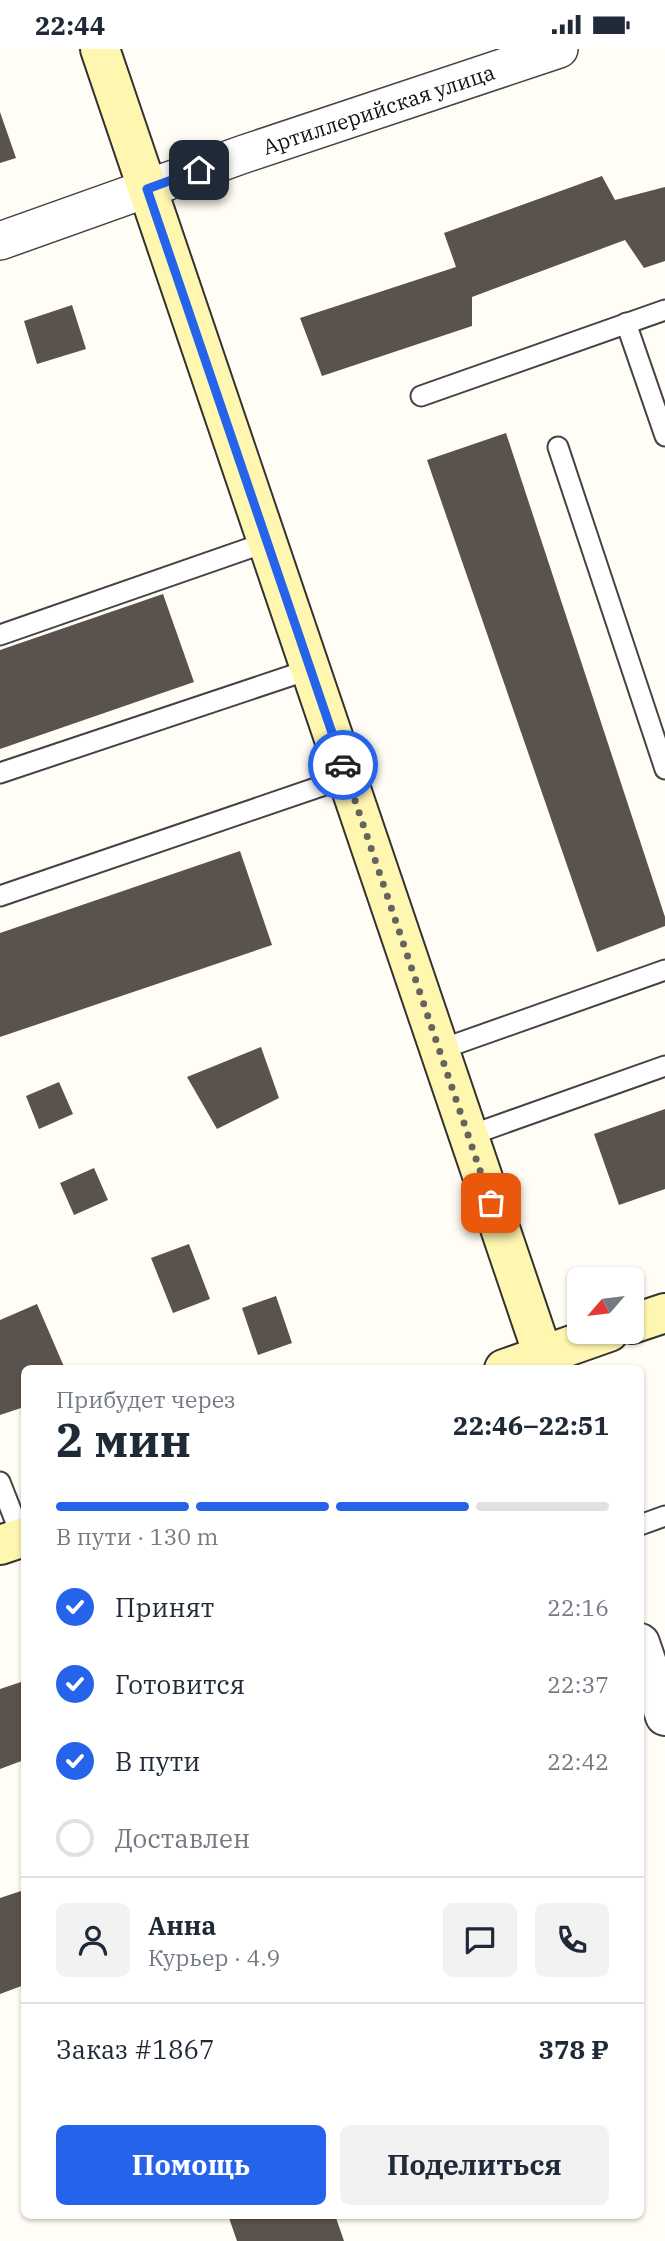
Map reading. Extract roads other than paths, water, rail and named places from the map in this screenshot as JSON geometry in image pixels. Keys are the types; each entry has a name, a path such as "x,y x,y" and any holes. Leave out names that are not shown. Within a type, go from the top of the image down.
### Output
{"main road":[{"path":"100,49 545,1362"},
{"path":"644,1320 665,1313"},
{"path":"527,1365 545,1362 583,1344"}],"street":[{"name":"Артиллерийская улица","path":"0,241 244,154 559,49"},
{"path":"644,1655 665,1716"}],"lane":[{"path":"421,396 665,310"},
{"path":"626,323 665,436"},
{"path":"558,447 665,769"},
{"path":"0,635 267,542"},
{"path":"0,773 311,669"},
{"path":"0,896 348,777"},
{"path":"439,1049 665,970"},
{"path":"468,1136 665,1066"},
{"path":"0,1482 15,1540"},
{"path":"644,1524 665,1516"}]}
